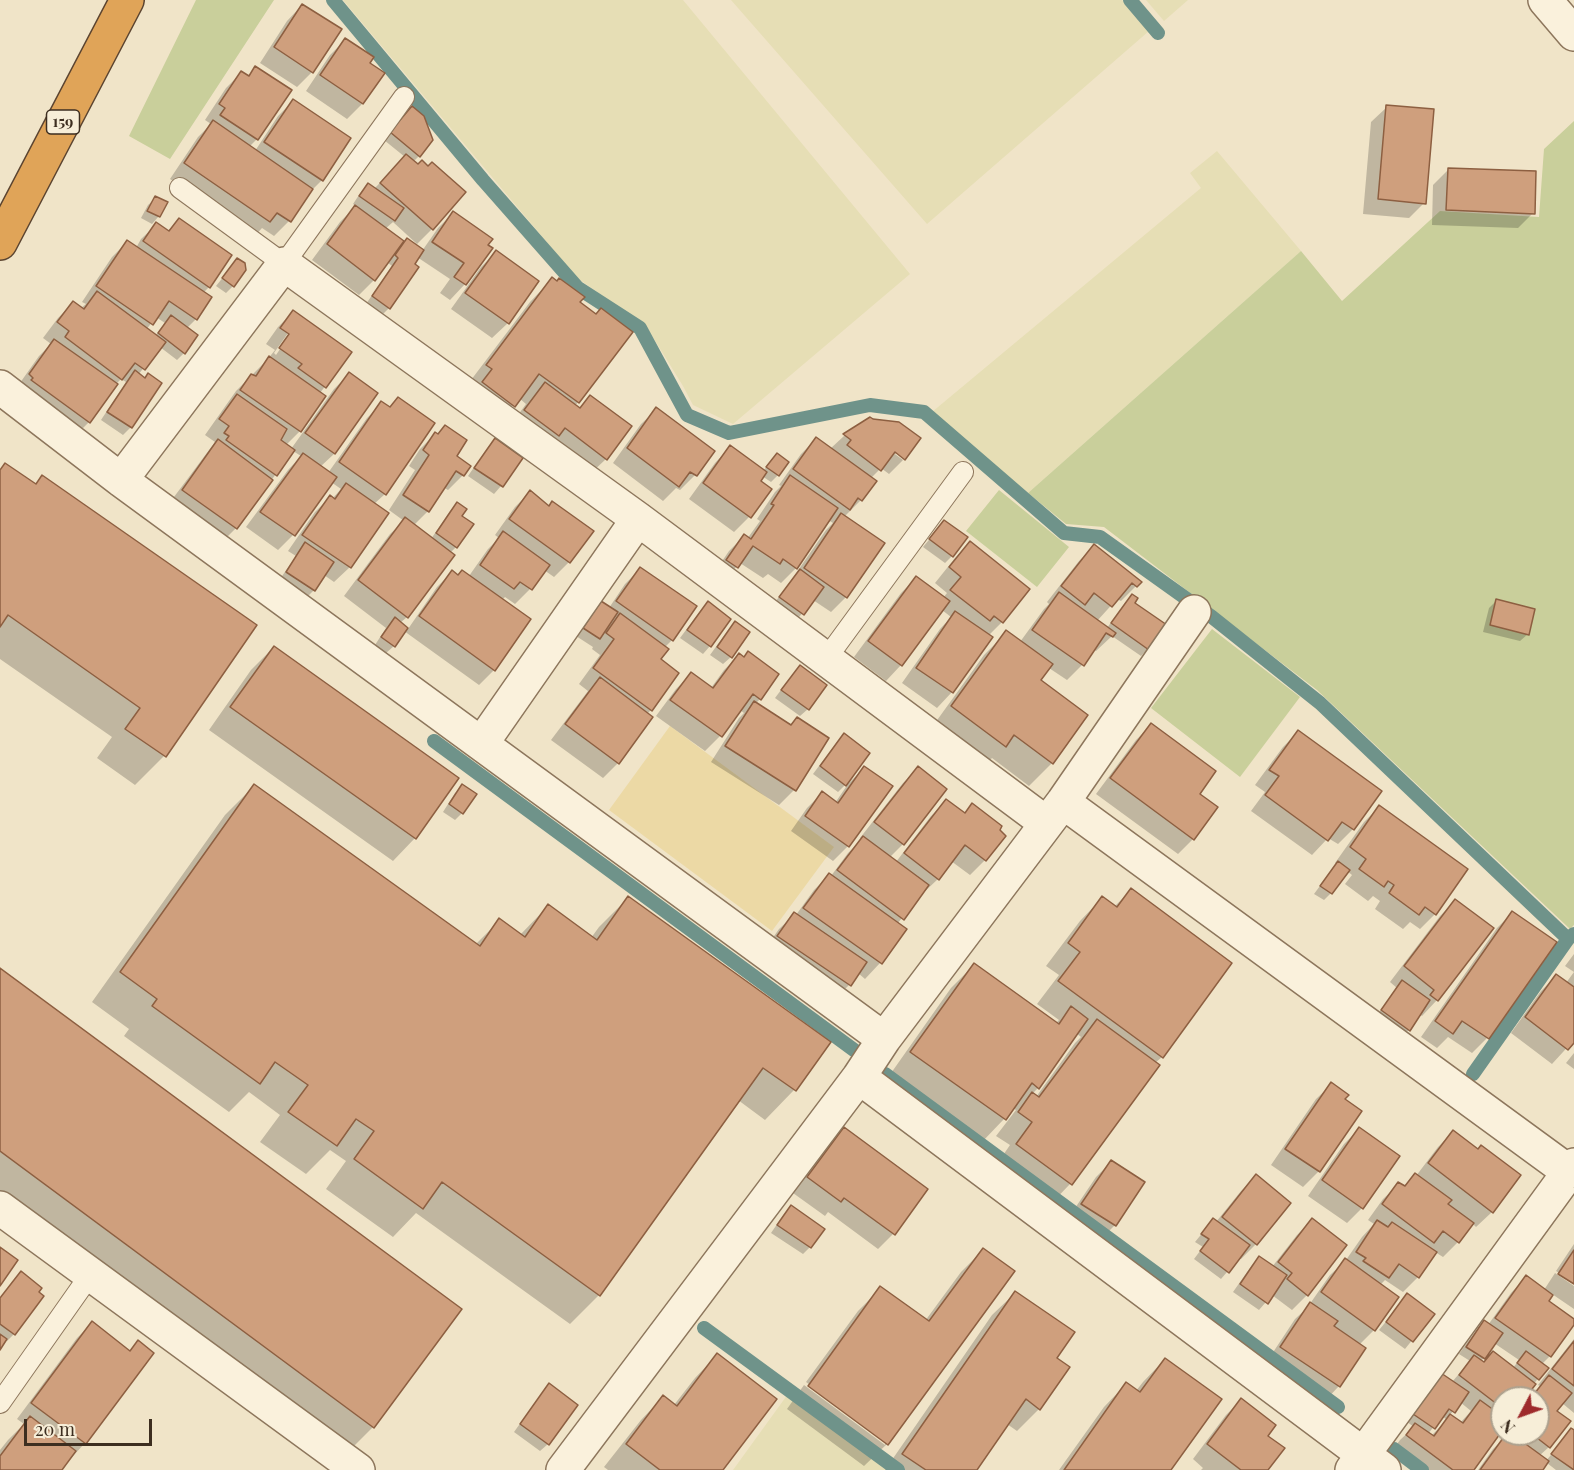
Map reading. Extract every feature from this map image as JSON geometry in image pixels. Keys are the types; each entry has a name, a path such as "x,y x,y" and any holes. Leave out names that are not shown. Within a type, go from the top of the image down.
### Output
{"highway":[{"name":"159","path":"0,243 126,0"}],"street":[{"path":"1545,0 1574,34"},
{"path":"122,480 284,264 638,519 826,659 1055,813 1572,1169 1366,1465 859,1077"},
{"path":"0,387 122,480 884,1039"},
{"path":"482,743 638,519"},
{"path":"563,1470 1055,813 1197,606"},
{"path":"0,1208 358,1470"}],"lane":[{"path":"180,188 284,264 404,97"},
{"path":"826,659 963,472"},
{"path":"0,1403 90,1275"}],"shaded area":[{"path":"343,0 683,0 910,274 733,424 693,405 646,326 577,278"},
{"path":"731,0 1122,0 1149,31 927,224"},
{"path":"1146,0 1188,0 1164,21"},
{"path":"1217,151 1301,251 1028,493 932,412 1201,188 1190,173"},
{"path":"788,1394 886,1468 889,1470 733,1470"}],"green space":[{"path":"196,0 274,0 170,159 129,136"},
{"path":"1574,121 1574,925 1570,929 1317,690 1104,527 1066,524 1028,493 1301,251 1342,301 1440,211 1539,217 1544,149"},
{"path":"999,490 1069,547 1037,587 966,531"},
{"path":"1212,629 1300,697 1240,777 1151,708"}],"sand":[{"path":"670,726 834,847 772,931 609,810"}],"building":[{"path":"302,4 342,29 313,73 274,47"},
{"path":"345,38 374,57 370,63 385,73 363,104 320,75"},
{"path":"255,66 292,90 258,140 220,115 225,108 219,104 241,71 249,76"},
{"path":"293,99 351,138 323,181 264,142"},
{"path":"1386,105 1434,109 1426,204 1378,199"},
{"path":"412,106 424,116 433,140 420,157 390,132"},
{"path":"213,120 313,189 291,222 277,213 270,222 184,163"},
{"path":"406,154 418,164 422,160 428,166 432,162 466,192 433,230 380,183"},
{"path":"1448,168 1536,171 1535,214 1446,210"},
{"path":"368,183 404,208 395,221 359,196"},
{"path":"155,196 168,202 160,217 147,211"},
{"path":"355,205 404,241 375,281 327,244"},
{"path":"453,211 493,239 488,245 493,248 466,285 454,277 464,263 432,242"},
{"path":"179,218 232,255 210,288 143,241 156,222 169,231"},
{"path":"407,238 424,250 415,264 419,267 390,309 372,296 398,258 395,255"},
{"path":"127,240 212,297 197,320 169,301 153,325 96,286"},
{"path":"496,250 539,281 509,324 465,293"},
{"path":"237,258 245,263 246,270 234,287 222,278"},
{"path":"552,277 557,281 559,278 585,297 580,302 596,314 601,308 633,332 579,403 539,374 515,407 482,382 492,369 486,365"},
{"path":"97,291 166,342 145,370 135,363 122,380 65,337 69,331 57,322 73,301 84,309"},
{"path":"293,310 352,352 326,388 298,368 302,364 279,348 289,334 280,328"},
{"path":"171,315 198,335 185,354 158,333"},
{"path":"54,339 118,384 90,423 31,380 33,378 29,374"},
{"path":"269,356 326,396 301,432 240,390 251,374 256,376"},
{"path":"135,370 145,378 148,373 162,383 132,428 107,412"},
{"path":"349,372 378,393 335,454 305,433"},
{"path":"545,382 580,408 590,395 632,426 607,460 565,428 559,436 524,410"},
{"path":"237,394 287,429 281,440 295,450 277,476 226,440 229,436 224,433 229,426 219,419"},
{"path":"398,397 435,423 386,495 339,462 381,401 390,407"},
{"path":"656,407 715,451 697,476 690,472 679,487 627,448"},
{"path":"870,417 899,422 921,438 905,460 895,452 881,471 847,445 851,440 843,434"},
{"path":"445,425 467,440 457,456 471,466 464,476 456,471 429,512 403,495 429,455 423,450 435,432 438,434"},
{"path":"816,437 877,481 862,501 858,498 850,510 793,469"},
{"path":"495,438 523,458 503,487 474,468"},
{"path":"218,439 273,480 237,529 182,490"},
{"path":"730,445 767,472 761,481 772,489 751,518 703,483"},
{"path":"303,453 337,477 295,536 260,512"},
{"path":"777,453 789,462 779,476 766,467"},
{"path":"5,463 36,484 42,475 257,625 166,757 125,729 140,708 8,615 0,627 0,470"},
{"path":"790,475 838,508 797,569 783,559 780,564 753,546 738,568 726,560 744,534 751,539 774,505 771,504"},
{"path":"346,483 389,513 351,568 302,535 330,495 335,499"},
{"path":"530,490 549,506 552,501 594,531 570,563 509,519"},
{"path":"457,502 467,509 462,516 474,524 457,548 436,533"},
{"path":"841,513 885,543 847,598 804,568"},
{"path":"405,517 455,555 408,618 358,580"},
{"path":"944,520 968,537 953,557 929,539"},
{"path":"503,531 550,565 532,590 520,582 514,589 480,565"},
{"path":"970,541 1030,589 1003,623 994,616 990,621 950,590 961,577 949,567"},
{"path":"305,542 334,562 315,591 286,572"},
{"path":"1094,544 1142,582 1137,587 1132,583 1112,607 1094,593 1085,605 1061,586"},
{"path":"640,567 697,606 673,641 616,601"},
{"path":"800,569 824,587 804,615 779,597"},
{"path":"452,570 458,575 462,570 531,619 495,671 419,616"},
{"path":"916,576 950,601 902,666 868,641"},
{"path":"1059,592 1116,633 1113,637 1106,633 1084,666 1032,630"},
{"path":"1132,594 1138,598 1135,603 1167,625 1149,650 1111,623"},
{"path":"1496,599 1535,609 1529,635 1490,625"},
{"path":"601,601 618,612 600,639 583,628"},
{"path":"708,601 731,619 711,647 687,630"},
{"path":"955,611 993,637 953,693 916,668"},
{"path":"620,613 669,649 661,659 679,673 652,711 593,668 614,639 606,633"},
{"path":"395,617 408,628 395,647 381,637"},
{"path":"735,621 750,632 732,658 717,647"},
{"path":"1006,630 1053,664 1041,680 1088,715 1053,764 1014,735 1006,747 951,706"},
{"path":"274,646 459,778 416,839 230,707"},
{"path":"748,651 779,674 761,700 753,694 722,737 670,700 691,672 713,688 739,653 744,657"},
{"path":"800,665 827,685 809,710 781,690"},
{"path":"600,677 653,717 619,764 565,724"},
{"path":"754,701 791,725 797,717 829,738 796,791 725,746"},
{"path":"1151,723 1216,771 1200,794 1218,807 1194,840 1110,778"},
{"path":"1298,730 1382,791 1354,830 1342,822 1328,841 1265,795 1279,776 1269,770"},
{"path":"844,733 870,753 846,786 820,766"},
{"path":"864,766 893,786 849,847 805,816 822,791 838,803"},
{"path":"918,766 947,789 904,845 874,822"},
{"path":"254,784 480,946 499,918 525,937 548,904 597,940 628,896 831,1042 796,1091 763,1068 600,1296 442,1182 423,1209 354,1159 374,1131 356,1119 337,1146 288,1112 308,1085 275,1062 260,1084 152,1006 157,999 120,972"},
{"path":"462,784 477,794 463,814 449,804"},
{"path":"946,799 965,813 972,803 1002,826 1000,830 1006,836 986,861 965,845 939,880 904,853"},
{"path":"1379,805 1468,869 1436,915 1425,907 1419,915 1389,893 1394,885 1388,881 1384,887 1359,869 1366,859 1350,847"},
{"path":"863,836 929,885 904,920 837,870"},
{"path":"1338,861 1350,870 1332,894 1320,886"},
{"path":"829,873 907,929 882,964 803,908"},
{"path":"1131,888 1232,963 1163,1058 1058,981 1080,952 1068,943 1102,896 1117,907"},
{"path":"1455,899 1494,928 1438,1001 1430,995 1434,990 1404,966"},
{"path":"1512,911 1557,942 1489,1039 1462,1021 1453,1034 1435,1021"},
{"path":"794,912 867,962 851,986 777,936"},
{"path":"974,963 1059,1024 1071,1006 1088,1019 1039,1089 1032,1083 1006,1120 910,1052"},
{"path":"0,968 462,1309 374,1428 0,1151"},
{"path":"1556,974 1574,987 1574,1043 1568,1050 1525,1017"},
{"path":"1402,980 1430,1000 1410,1031 1381,1010"},
{"path":"1097,1019 1160,1065 1072,1185 1016,1144 1032,1122 1018,1112 1032,1092 1039,1097"},
{"path":"1331,1082 1349,1095 1345,1099 1362,1111 1320,1172 1285,1149"},
{"path":"844,1127 928,1189 895,1235 844,1198 841,1202 807,1177"},
{"path":"1359,1127 1400,1156 1363,1209 1322,1180"},
{"path":"1453,1130 1478,1149 1481,1145 1521,1175 1493,1213 1428,1163"},
{"path":"1111,1160 1145,1182 1116,1226 1081,1204"},
{"path":"1415,1173 1452,1200 1448,1204 1474,1223 1459,1243 1443,1231 1434,1243 1382,1204 1398,1182 1405,1186"},
{"path":"1256,1174 1291,1203 1257,1245 1222,1217"},
{"path":"791,1205 825,1229 811,1248 777,1225"},
{"path":"1213,1218 1250,1245 1229,1273 1200,1251 1209,1239 1201,1234"},
{"path":"1312,1218 1347,1245 1308,1296 1287,1279 1292,1273 1278,1262"},
{"path":"1377,1220 1388,1227 1392,1222 1437,1252 1419,1278 1399,1264 1389,1278 1363,1261 1366,1258 1356,1252"},
{"path":"0,1247 18,1260 0,1286"},
{"path":"983,1248 1015,1271 888,1445 808,1386 880,1286 929,1321"},
{"path":"1574,1250 1574,1284 1558,1274"},
{"path":"1259,1256 1287,1275 1268,1304 1240,1284"},
{"path":"1345,1258 1399,1297 1375,1331 1321,1292"},
{"path":"21,1271 42,1288 39,1292 44,1296 15,1335 0,1324 0,1298"},
{"path":"1526,1275 1553,1295 1549,1301 1574,1319 1574,1325 1551,1357 1495,1318"},
{"path":"1015,1291 1075,1332 1057,1358 1070,1367 1040,1410 1026,1399 977,1470 926,1470 902,1454"},
{"path":"1407,1293 1435,1314 1413,1342 1386,1322"},
{"path":"1310,1302 1338,1321 1334,1326 1366,1348 1340,1387 1280,1347"},
{"path":"1484,1320 1503,1333 1485,1359 1466,1347"},
{"path":"92,1321 130,1351 138,1340 154,1353 86,1444 31,1403"},
{"path":"0,1334 7,1339 0,1350"},
{"path":"1574,1341 1574,1386 1552,1369"},
{"path":"1493,1351 1536,1384 1534,1386 1490,1386 1490,1399 1459,1375 1474,1355 1484,1362"},
{"path":"1526,1351 1549,1368 1539,1380 1517,1363"},
{"path":"717,1353 777,1399 723,1470 660,1470 626,1444 663,1395 677,1406"},
{"path":"1165,1358 1222,1399 1171,1470 1064,1470 1126,1382 1140,1392"},
{"path":"1441,1373 1469,1392 1455,1413 1449,1409 1435,1429 1413,1414"},
{"path":"1549,1375 1572,1393 1557,1411 1571,1421 1550,1448 1547,1446 1550,1446 1550,1386 1540,1386"},
{"path":"549,1383 578,1405 549,1445 520,1424"},
{"path":"1241,1398 1276,1425 1268,1436 1285,1448 1268,1470 1241,1470 1207,1444"},
{"path":"1480,1400 1490,1407 1491,1446 1474,1470 1453,1470 1406,1435 1415,1423 1434,1436 1450,1414 1463,1423"},
{"path":"30,1416 76,1451 62,1470 0,1470 0,1456"},
{"path":"1571,1428 1574,1430 1574,1470 1551,1454"},
{"path":"1497,1446 1528,1446 1549,1461 1543,1470 1480,1470"}],"waterway":[{"path":"333,0 483,180 578,288 640,328 687,415 729,433 870,405 924,412 1064,533 1100,537 1212,617 1320,703 1568,939 1574,934"},
{"path":"1130,0 1158,33"},
{"path":"434,741 854,1050"},
{"path":"1473,1074 1568,939"},
{"path":"885,1074 1338,1407"},
{"path":"704,1328 898,1470"},
{"path":"1394,1449 1422,1470"}]}
